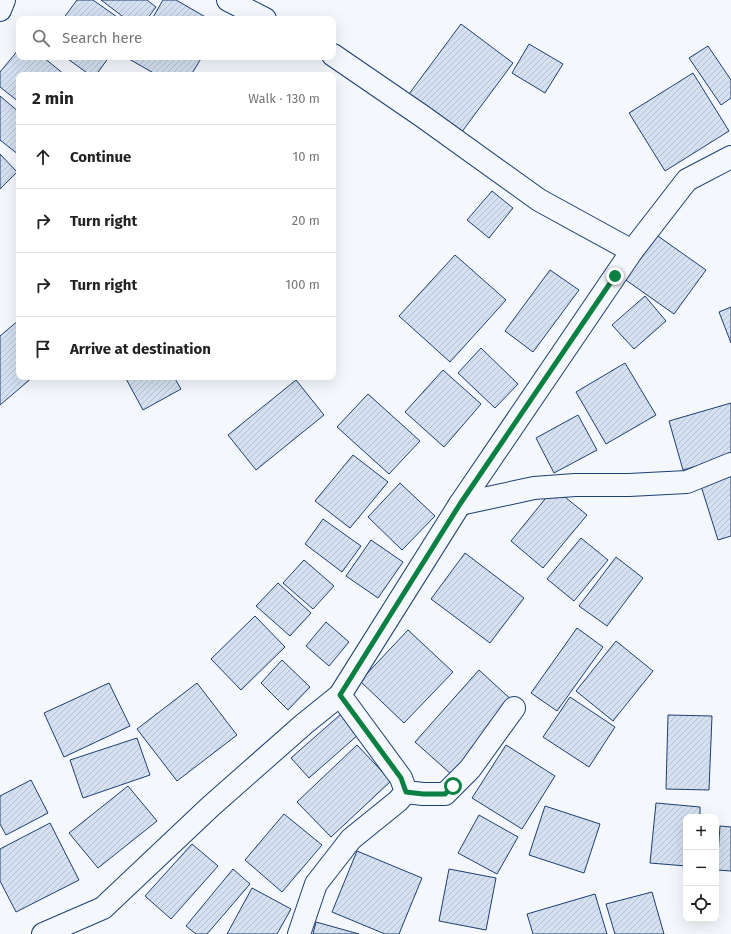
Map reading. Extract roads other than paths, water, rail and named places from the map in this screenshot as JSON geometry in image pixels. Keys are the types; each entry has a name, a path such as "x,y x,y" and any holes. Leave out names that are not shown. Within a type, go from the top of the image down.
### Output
{"street":[{"path":"0,10 4,0"},
{"path":"228,0 260,16"},
{"path":"336,57 422,116 539,200 632,251"},
{"path":"43,934 103,908 211,806 304,724 340,695 460,504 632,251 688,180 731,157"},
{"path":"460,504 534,488 575,485 629,485 687,482 731,464"},
{"path":"340,695 401,778 406,792"},
{"path":"406,792 445,794 470,769 514,708"},
{"path":"299,934 316,884 350,839 398,801 406,792"}]}
